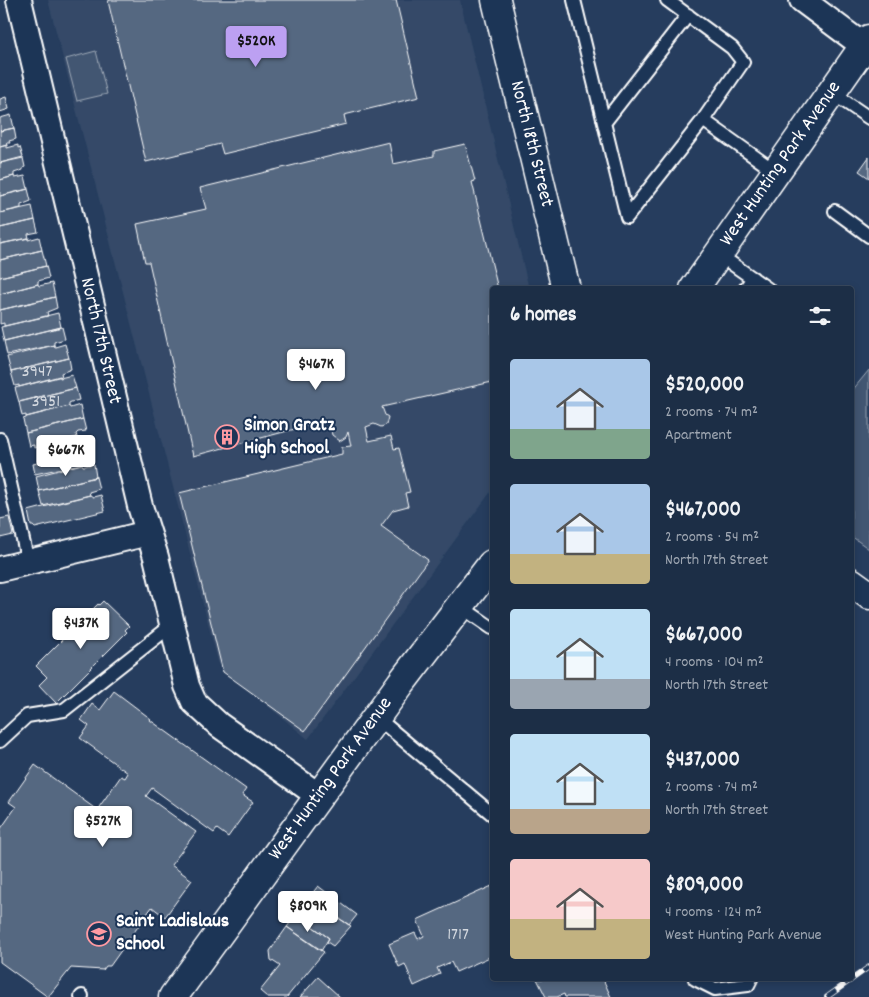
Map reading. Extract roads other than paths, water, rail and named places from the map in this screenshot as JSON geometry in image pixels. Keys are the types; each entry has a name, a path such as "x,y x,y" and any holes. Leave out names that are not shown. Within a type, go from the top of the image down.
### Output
{"main road":[{"name":"North 18th Street","path":"496,0 565,286"},
{"name":"West Hunting Park Avenue","path":"696,286 831,92 867,45"},
{"name":"West Hunting Park Avenue","path":"172,997 376,717 490,567"},
{"path":"854,584 869,595"}],"street":[{"name":"North 17th Street","path":"18,0 140,506 156,557 187,686 194,702 231,735 319,796"},
{"path":"802,0 867,45"},
{"path":"0,568 148,532"}],"lane":[{"path":"574,0 626,217 703,120 742,62 732,48 667,0"},
{"path":"604,123 688,15"},
{"path":"831,92 869,118"},
{"path":"703,120 776,172"},
{"path":"835,211 869,236"},
{"path":"718,254 764,286"},
{"path":"747,286 754,278"},
{"path":"0,439 28,562"},
{"path":"460,606 490,627"},
{"path":"0,741 27,716 64,710 172,625"},
{"path":"376,717 490,812"},
{"path":"699,981 715,989 748,985 750,981"}],"railway":[{"path":"854,978 869,967"},
{"path":"827,997 849,981"}],"place":[{"name":"Simon Gratz High School","path":"227,437"},
{"name":"Saint Ladislaus School","path":"99,934"}]}
